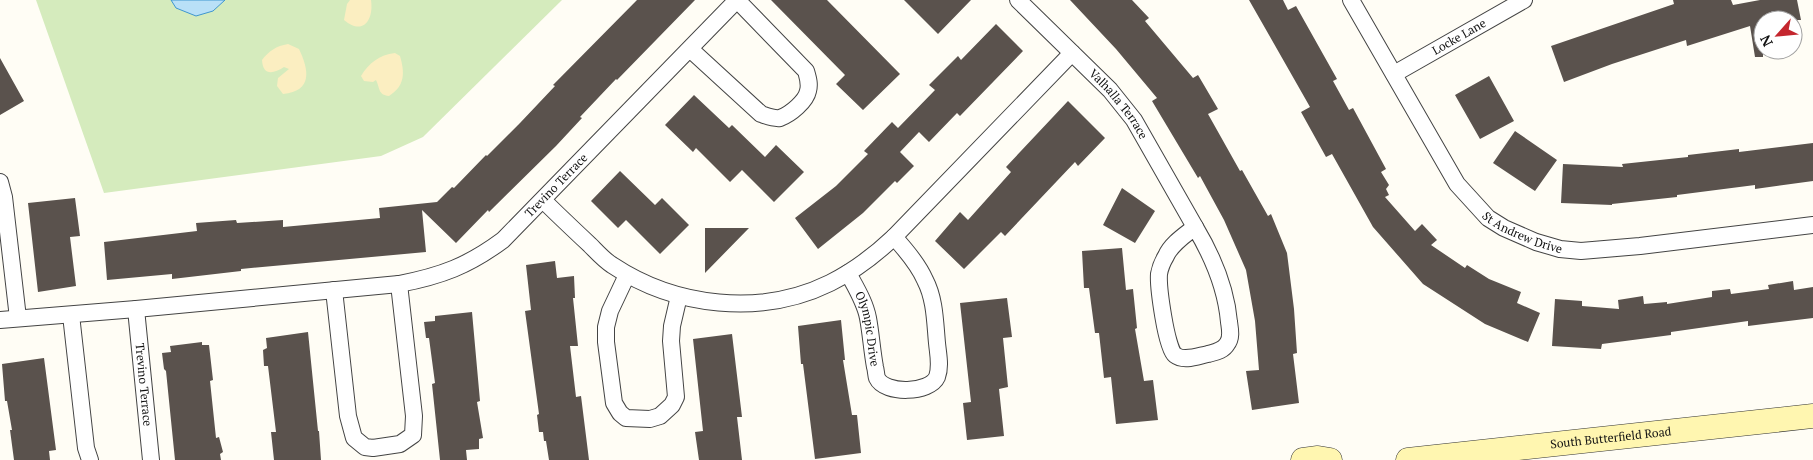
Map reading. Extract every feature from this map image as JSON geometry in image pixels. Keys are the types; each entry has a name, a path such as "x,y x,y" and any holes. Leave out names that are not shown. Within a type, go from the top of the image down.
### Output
{"main road":[{"name":"South Butterfield Road","path":"1408,460 1813,416"},
{"path":"1302,460 1318,458 1330,460"}],"street":[{"name":"Trevino Terrace","path":"0,320 399,284 428,279 451,271 483,255 503,240 737,0 806,71 809,80 808,92 791,112 780,118 761,114 690,49"},
{"name":"Valhalla Terrace","path":"1018,0 1110,90 1134,120 1211,254 1224,290 1230,338 1227,345 1218,352 1181,358 1169,348 1162,309 1159,273 1166,255 1175,243 1195,227"},
{"name":"St Andrew Drive","path":"1351,0 1457,184 1488,218 1504,228 1536,242 1560,249 1581,252 1813,226"},
{"name":"Locke Lane","path":"1394,74 1524,0"},
{"path":"543,200 610,264 627,275 664,292 710,302 738,304 788,298 828,284 848,274 871,258 894,237 1072,53"},
{"path":"0,182 4,197 18,318"},
{"name":"Olympic Drive","path":"848,274 863,300 868,318 877,379 886,387 895,390 910,390 930,384 936,379 939,368 933,305 926,281 894,237"},
{"path":"627,275 610,311 606,326 606,342 614,403 620,413 626,418 650,419 660,416 672,405 676,397 671,341 672,326 680,296"},
{"path":"334,290 348,416 354,438 364,446 374,448 400,444 413,435 414,416 399,284"},
{"name":"Trevino Terrace","path":"136,309 152,460"},
{"path":"72,315 86,448 90,460"}],"green space":[{"path":"36,0 562,0 423,137 381,156 104,193"}],"sand":[{"path":"350,0 371,0 371,14 366,24 362,26 351,25 344,20 347,4"},
{"path":"288,44 299,49 305,64 306,78 300,89 283,94 277,86 278,78 289,69 284,67 272,72 266,71 262,60 273,49"},
{"path":"395,53 400,56 403,73 398,88 389,96 380,91 376,80 373,82 364,81 361,76 375,60"}],"water":[{"path":"171,0 225,0 213,11 196,16 176,8"}],"building":[{"path":"637,0 695,0 616,79 556,146 456,243 422,210 426,252 241,269 241,271 172,279 172,274 107,280 104,242 197,231 196,223 236,220 237,223 283,220 283,227 380,218 379,208 437,202 452,187 454,188 520,123 555,86 553,85"},
{"path":"771,0 827,0 900,74 863,110 836,84 845,75"},
{"path":"904,0 971,0 938,34"},
{"path":"1070,0 1132,0 1149,18 1145,21 1193,78 1198,75 1218,109 1208,114 1268,216 1271,214 1287,253 1294,309 1297,353 1293,354 1299,403 1252,410 1246,371 1259,370 1255,321 1246,270 1224,220 1200,176 1198,178 1152,101 1157,98 1116,49"},
{"path":"1249,0 1283,0 1288,10 1296,6 1337,79 1333,81 1349,110 1353,108 1386,169 1381,172 1389,185 1386,189 1389,195 1385,197 1415,231 1422,224 1437,240 1431,245 1465,268 1467,265 1489,279 1521,292 1517,303 1540,313 1528,342 1485,324 1423,284 1373,227 1332,154 1326,157 1301,112 1310,107"},
{"path":"1673,0 1731,0 1733,5 1760,0 1797,0 1799,10 1753,10 1753,45 1750,26 1687,46 1686,40 1564,82 1551,46 1674,4"},
{"path":"996,24 1023,51 960,116 957,113 929,142 919,132 900,152 914,166 897,183 895,181 863,213 818,249 795,218 836,186 868,154 864,151 892,122 898,128 935,90 929,85 958,56 961,60"},
{"path":"0,58 24,101 0,115"},
{"path":"1489,76 1514,121 1480,139 1455,95"},
{"path":"694,95 729,128 732,125 765,157 776,145 804,172 774,202 742,170 730,182 696,148 693,152 665,125"},
{"path":"1068,101 1105,138 1078,166 1075,162 1005,236 1001,232 964,269 935,241 960,212 968,220 1011,172 1006,167"},
{"path":"1515,131 1557,160 1535,191 1493,163"},
{"path":"1813,143 1813,181 1755,189 1755,185 1612,205 1561,203 1563,164 1623,167 1622,164 1688,157 1688,155 1739,149 1739,152"},
{"path":"620,171 655,205 662,198 689,225 660,254 626,220 618,228 591,201"},
{"path":"1122,188 1155,211 1135,243 1103,225"},
{"path":"75,198 80,236 70,237 76,286 38,292 28,203"},
{"path":"705,228 749,228 705,273"},
{"path":"1122,248 1126,290 1133,289 1137,328 1135,329 1144,381 1153,380 1158,420 1116,424 1111,377 1104,378 1099,333 1095,333 1089,288 1084,288 1082,251"},
{"path":"555,261 557,278 574,276 575,298 573,298 578,346 570,346 576,397 581,396 589,460 549,460 543,432 539,432 537,415 539,414 525,311 531,310 526,265"},
{"path":"1793,281 1794,290 1813,287 1813,318 1748,326 1748,321 1671,332 1671,335 1602,344 1601,349 1552,346 1555,299 1582,301 1582,306 1619,309 1618,300 1643,296 1644,304 1667,302 1667,304 1712,297 1712,291 1730,289 1731,294 1769,289 1768,285"},
{"path":"1007,298 1012,337 1003,338 1008,387 999,389 1004,436 967,440 963,403 971,402 960,303"},
{"path":"472,312 480,401 477,402 483,438 479,439 479,449 466,450 467,460 440,460 432,384 435,383 429,338 426,338 424,322 435,321 435,316"},
{"path":"841,320 845,360 843,360 852,415 857,415 861,453 815,459 803,364 801,364 798,326"},
{"path":"308,332 321,460 274,460 271,432 276,432 268,366 264,366 263,350 267,348 266,338"},
{"path":"732,334 742,417 737,417 742,460 699,460 695,432 703,431 693,339"},
{"path":"202,342 202,345 209,345 213,380 210,381 216,438 219,437 223,452 220,454 221,460 175,460 166,371 164,369 162,353 171,352 170,346"},
{"path":"44,358 56,450 49,451 50,460 14,460 10,430 12,430 7,401 5,401 2,364"}]}
